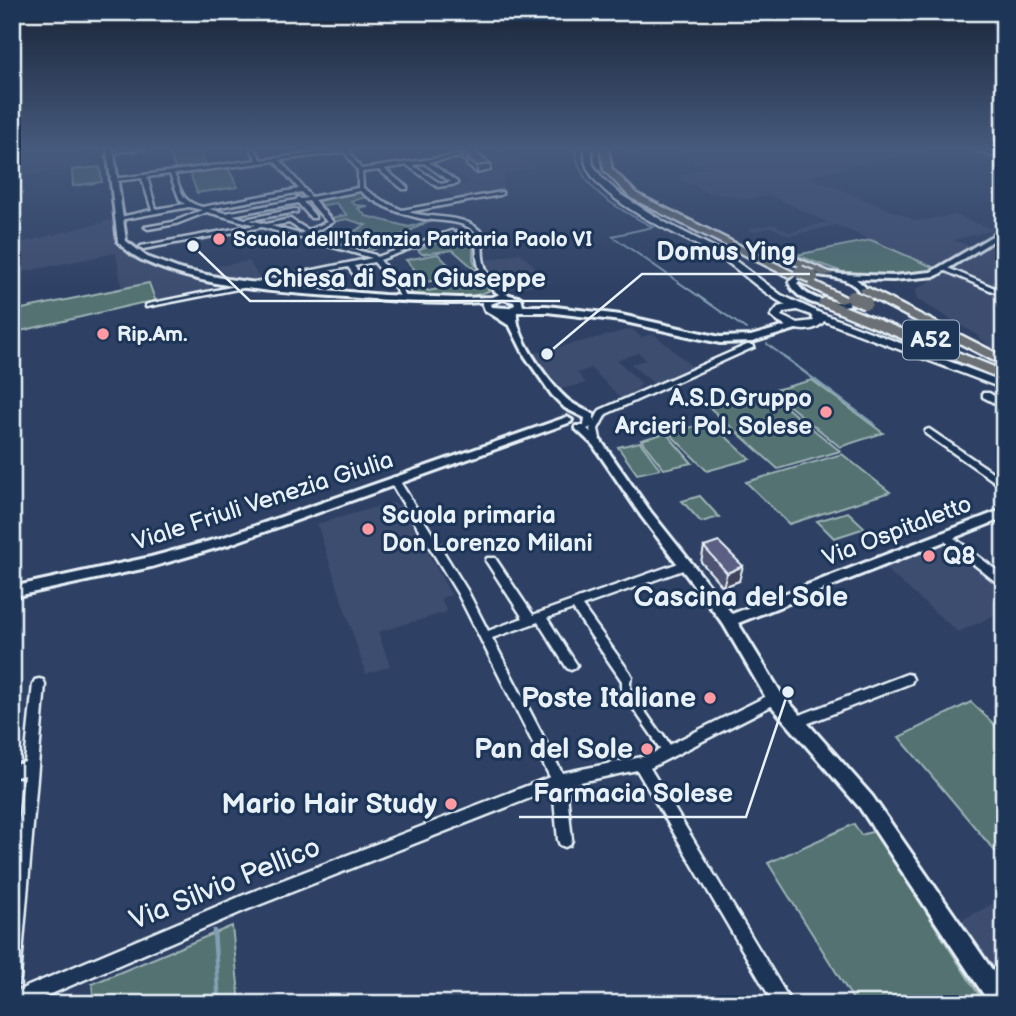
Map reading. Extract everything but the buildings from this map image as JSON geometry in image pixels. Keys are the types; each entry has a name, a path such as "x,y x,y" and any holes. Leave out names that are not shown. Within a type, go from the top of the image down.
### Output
{"highway":[{"name":"A52","path":"633,195 801,278 858,297 1004,368"},
{"name":"A52","path":"646,195 667,211"},
{"path":"667,211 834,275"},
{"path":"667,211 801,278"},
{"name":"A52","path":"858,297 1004,376"},
{"path":"858,297 1004,362"},
{"path":"819,314 1004,376"}],"main road":[{"path":"620,195 724,256 796,326 819,314"},
{"path":"778,306 798,307 819,314 1004,386"}],"street":[{"path":"117,195 122,242 135,256 165,267 247,285 394,297 492,301 516,308 621,318 720,340 752,339 775,330 796,326"},
{"path":"150,195 154,209"},
{"path":"181,195 189,205"},
{"path":"148,227 172,224 203,209 274,195"},
{"path":"225,215 319,195"},
{"path":"373,195 421,218 463,223 477,229 481,235 478,257 492,301 512,324 531,360 596,441 685,565 729,621 775,698 866,802 1003,1004"},
{"path":"403,211 483,195"},
{"path":"301,236 330,223 309,197"},
{"path":"298,199 313,217"},
{"path":"119,218 189,205 244,220 377,259 404,297"},
{"path":"244,220 295,211"},
{"path":"143,247 290,221 309,233"},
{"path":"834,275 858,297 864,297 819,314 806,296 801,278 793,282 801,276 834,275 876,278 924,276 943,268 1004,231"},
{"path":"148,306 377,259 453,232"},
{"path":"349,264 364,284"},
{"path":"943,268 1002,292"},
{"path":"858,297 869,280 876,278"},
{"path":"394,297 399,288"},
{"path":"492,301 506,296 516,308"},
{"path":"775,330 778,306"},
{"path":"512,324 516,308"},
{"path":"576,417 603,412 750,347"},
{"path":"986,395 1004,405"},
{"path":"596,441 594,429 603,412"},
{"name":"Viale Friuli Venezia Giulia","path":"12,592 188,552 576,417"},
{"name":"Viale Friuli Venezia Giulia","path":"523,437 576,417"},
{"path":"929,432 1004,485"},
{"path":"394,480 486,636 559,780 565,841"},
{"name":"Via Ospitaletto","path":"729,621 1004,513"},
{"path":"946,537 1004,582"},
{"path":"491,561 571,665"},
{"path":"486,636 685,565"},
{"path":"578,603 626,677 626,691 669,753"},
{"path":"796,722 907,679"},
{"path":"12,978 39,684"},
{"name":"Via Silvio Pellico","path":"12,1002 231,909 559,780 640,765 669,753 775,698"},
{"path":"640,765 785,1004"},
{"path":"12,772 32,766"}],"shaded area":[{"path":"451,195 477,195 456,199"},
{"path":"726,195 768,195 746,199"},
{"path":"771,195 855,195 918,221 955,215 994,230 953,240 970,246 935,268 836,225 789,236 771,227 753,232 748,229 772,224 790,232 827,222"},
{"path":"119,218 122,242 148,262 209,277 210,291 156,302 149,284 122,288 116,253 12,274 12,245"},
{"path":"1004,234 1004,283 993,286 954,269"},
{"path":"520,253 551,282 500,291 481,261"},
{"path":"249,261 261,281 250,283 217,275 213,267"},
{"path":"944,273 1004,297 1004,358 974,333 917,299 916,289"},
{"path":"632,329 641,337 654,334 696,370 657,386 631,364 646,360 639,353 617,360 642,384 637,388 644,392 623,401 591,368 577,373 586,383 556,390 531,354"},
{"path":"391,503 402,506 451,595 441,598 447,612 378,632 390,666 366,674 317,524"},
{"path":"946,538 1004,584 1004,611 958,632 880,564"},
{"path":"1004,898 1004,987 956,923"}],"green space":[{"path":"365,195 367,197 351,201 355,205 368,206 358,208 366,216 409,227 429,221 367,253 361,251 383,242 351,233 366,225 347,219 333,222 330,218 347,215 336,203 319,206 313,199"},
{"path":"450,236 473,243 473,259 479,273 453,250 422,254 418,250"},
{"path":"871,240 935,268 901,280 883,280 848,274 796,255"},
{"path":"438,254 459,276 426,282 406,260"},
{"path":"480,274 489,291 470,297 414,295 407,288 422,285 428,291 470,283 465,277"},
{"path":"149,283 156,302 141,303 12,333 12,311"},
{"name":"A.S.D.Gruppo Arcieri Pol. Solese","path":"812,380 883,433 840,447 771,391"},
{"path":"767,392 840,451 778,469 709,407"},
{"path":"710,422 750,459 707,471 669,433"},
{"path":"666,433 692,463 664,469 641,440"},
{"path":"640,442 660,469 637,474 618,447"},
{"path":"842,454 890,492 789,524 746,482"},
{"path":"700,496 719,517 701,522 682,501"},
{"path":"848,512 865,528 834,538 817,521"},
{"path":"971,702 1004,734 1004,862 899,737"},
{"path":"854,824 861,835 875,831 985,1004 856,1004 768,863"},
{"path":"232,926 240,1004 94,1004 92,984"}],"waterway":[{"path":"601,195 653,227 612,236 746,329"},
{"path":"767,344 798,367"},
{"path":"795,365 875,425"},
{"path":"214,931 219,1004"}],"place":[{"name":"Scuola dell'Infanzia Paritaria Paolo VI","path":"219,239"},
{"name":"Chiesa di San Giuseppe","path":"193,246"},
{"name":"Rip.Am.","path":"103,334"},
{"name":"Domus Ying","path":"547,354"},
{"name":"A.S.D.Gruppo Arcieri Pol. Solese","path":"826,412"},
{"name":"Scuola primaria Don Lorenzo Milani","path":"368,529"},
{"name":"Q8","path":"929,556"},
{"name":"Farmacia Solese","path":"788,692"},
{"name":"Poste Italiane","path":"710,698"},
{"name":"Pan del Sole","path":"647,749"},
{"name":"Mario Hair Study","path":"451,804"}],"district":[{"name":"Cascina del Sole","path":"741,597"}]}
